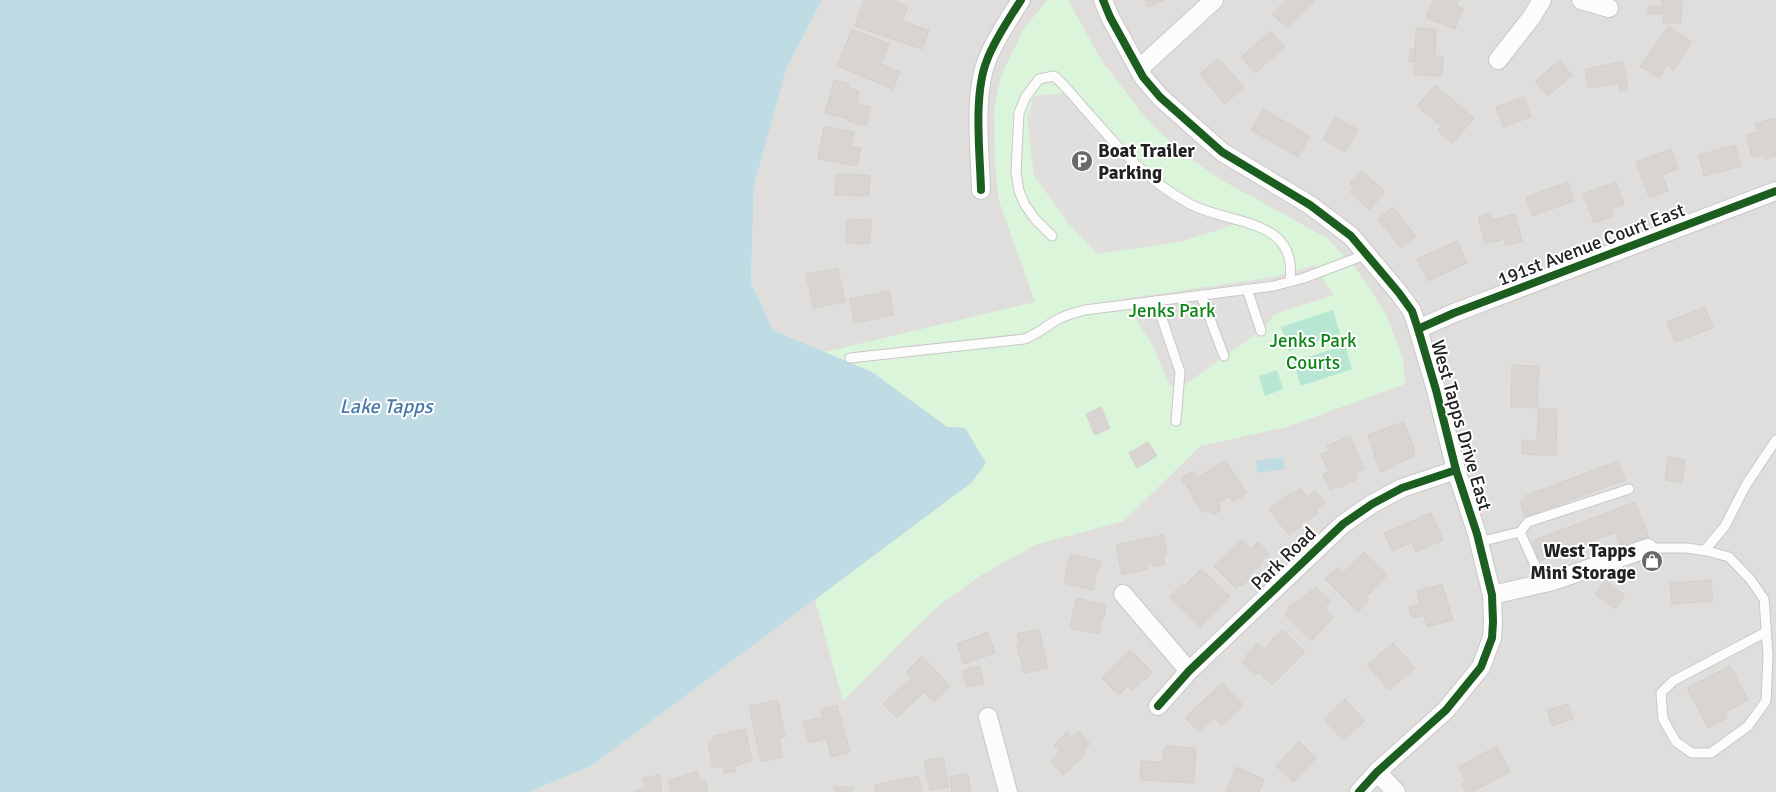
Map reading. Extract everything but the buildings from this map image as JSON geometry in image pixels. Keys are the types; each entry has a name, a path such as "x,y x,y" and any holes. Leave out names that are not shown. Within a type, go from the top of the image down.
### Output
{"street":[{"path":"981,190 979,133 982,79 993,46 1021,0"},
{"name":"West Tapps Drive East","path":"1103,0 1110,17 1140,68 1143,78 1160,97 1222,152 1310,205 1351,236 1368,254 1412,311 1418,329 1436,390 1456,470 1479,542 1492,595 1494,622 1492,638 1481,667 1446,710 1377,772 1359,792"},
{"path":"1140,68 1214,0"},
{"path":"1498,60 1531,18 1542,0"},
{"path":"1581,0 1609,8"},
{"name":"191st Avenue Court East","path":"1418,329 1454,312 1776,191"},
{"name":"Park Road","path":"1158,706 1189,671 1343,524 1372,504 1402,488 1456,470"},
{"path":"1492,595 1543,583 1648,548"},
{"path":"1123,594 1189,671"},
{"path":"988,717 1008,792"},
{"path":"1377,772 1396,792"}],"lane":[{"path":"1052,236 1035,219 1025,205 1019,191 1016,172 1019,114 1025,98 1039,79 1054,76 1117,146 1152,180 1171,194 1202,211 1270,231 1281,240 1288,255 1291,269 1290,281"},
{"path":"850,358 1024,339 1036,335 1054,321 1085,310 1274,286 1304,278 1368,254"},
{"path":"1247,289 1261,331"},
{"path":"1201,295 1224,356"},
{"path":"1156,301 1180,372 1176,421"},
{"path":"1705,550 1725,526 1746,485 1776,440"},
{"path":"1479,542 1520,532 1528,522 1629,489"},
{"path":"1520,532 1543,583"},
{"path":"1648,548 1687,548 1705,550 1729,557 1750,579 1764,599 1768,655 1766,701 1748,726 1711,753 1692,753 1676,742 1663,719 1661,693 1673,681 1766,632"}],"shaded area":[{"path":"822,0 1776,0 1776,792 529,792 591,766 971,483 872,372 773,330 751,282 754,185 787,67"},
{"name":"Boat Trailer Parking","path":"1070,92 1171,194 1243,222 1180,242 1097,254 1070,225 1034,176 1027,119 1034,96"},
{"path":"1316,265 1323,280 1334,295 1275,314 1261,331 1187,383 1170,387 1153,346 1123,299 1274,277"}],"green space":[{"name":"Jenks Park","path":"1047,0 1068,0 1103,63 1147,119 1181,152 1223,181 1327,238 1353,265 1387,316 1403,359 1405,384 1287,427 1200,446 1124,521 1035,545 980,576 941,604 843,701 815,600 971,483 986,463 965,429 947,427 872,372 825,352 1035,302 999,201 995,166 994,109 1001,76 1023,30"},
{"path":"1333,310 1340,334 1289,351 1281,327"},
{"path":"1345,345 1352,369 1301,386 1293,362"},
{"path":"1277,370 1283,389 1265,396 1259,376"}],"water":[{"name":"Lake Tapps","path":"0,0 822,0 787,67 754,185 751,282 773,330 872,372 947,427 965,428 986,463 971,483 591,766 529,792 0,792"},
{"path":"1283,457 1285,469 1257,473 1256,461"}],"cycle path":[{"path":"981,190 978,124 983,74 994,44 1021,0"},
{"path":"1103,0 1110,17 1143,77 1160,97 1222,152 1310,205 1351,236 1412,311 1418,329 1436,390 1456,470 1477,534 1492,595 1492,638 1481,667 1446,710 1377,772 1359,792"},
{"path":"1418,329 1454,313 1776,191"},
{"path":"1158,706 1189,671 1343,524 1372,504 1402,488 1456,470"}],"place":[{"name":"Boat Trailer Parking","path":"1082,161"},
{"name":"West Tapps Mini Storage","path":"1652,561"}],"park label":[{"name":"Jenks Park Courts","path":"1313,351"}]}
